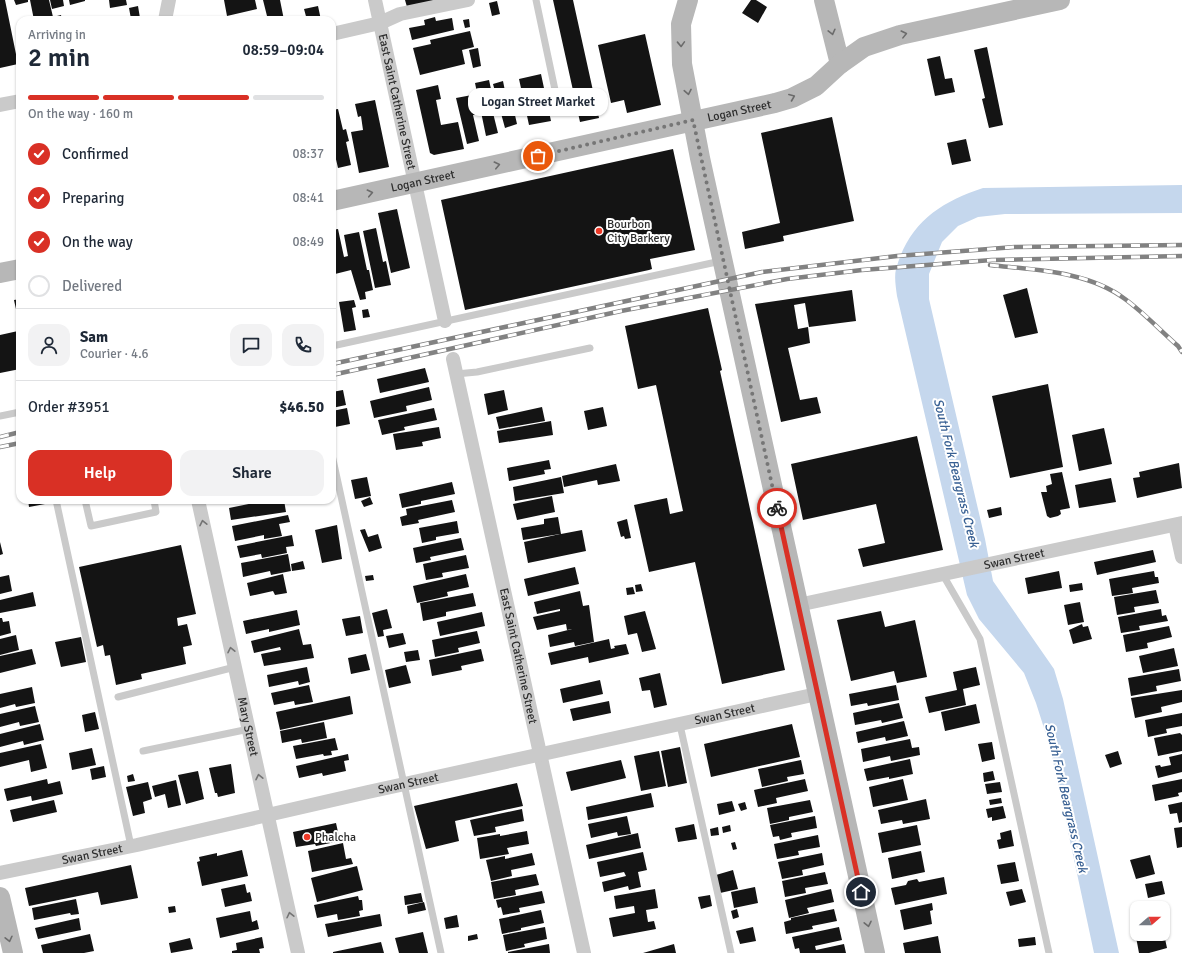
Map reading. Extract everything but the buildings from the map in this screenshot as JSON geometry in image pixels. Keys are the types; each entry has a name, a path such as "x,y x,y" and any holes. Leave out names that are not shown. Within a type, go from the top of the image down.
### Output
{"street":[{"path":"167,16 169,0"},
{"name":"East Saint Catherine Street","path":"375,0 445,321"},
{"path":"336,33 380,23 400,14 468,0"},
{"path":"688,0 681,24 682,58 693,120 874,953"},
{"path":"824,0 840,64"},
{"name":"Logan Street","path":"336,201 792,98 816,86 840,64 864,48 900,35 1060,0"},
{"path":"0,105 16,102"},
{"path":"0,273 16,270"},
{"name":"East Saint Catherine Street","path":"453,359 584,953"},
{"name":"Mary Street","path":"199,504 298,953"},
{"path":"1178,524 1182,557"},
{"name":"Swan Street","path":"798,605 1178,524"},
{"name":"Swan Street","path":"0,873 131,846 817,694"},
{"path":"0,897 12,953"}],"lane":[{"path":"536,0 558,104"},
{"path":"336,345 723,261"},
{"path":"456,374 477,372 590,348"},
{"path":"0,416 16,413"},
{"path":"336,474 441,953"},
{"path":"57,504 131,846"},
{"path":"86,504 91,526 156,512 155,504"},
{"path":"950,573 980,639 1049,953"},
{"path":"118,697 235,667"},
{"path":"680,725 731,953"},
{"path":"143,751 249,729"}],"water":[{"name":"South Fork Beargrass Creek","path":"1182,185 1182,213 1005,214 978,217 958,226 942,242 929,274 929,299 985,539 993,581 1054,669 1063,699 1119,953 1094,953 1050,747 1036,703 1024,673 979,619 967,595 897,296 895,272 909,239 928,216 953,200 983,188"}],"railway":[{"path":"336,363 762,272 897,256 1015,247 1182,245"},
{"path":"336,374 621,311 787,279 862,270 992,260 1182,256"},
{"path":"990,265 1060,273 1095,283 1125,299 1139,310 1178,346 1182,352"},
{"path":"0,437 16,433"},
{"path":"0,447 16,444"}],"way so far":[{"path":"538,156 693,120 777,508"}],"place":[{"name":"Logan Street Market","path":"538,156"},
{"name":"Bourbon City Barkery","path":"599,231"},
{"name":"Phalcha","path":"307,837"}],"route":[{"path":"777,508 861,892"}]}
